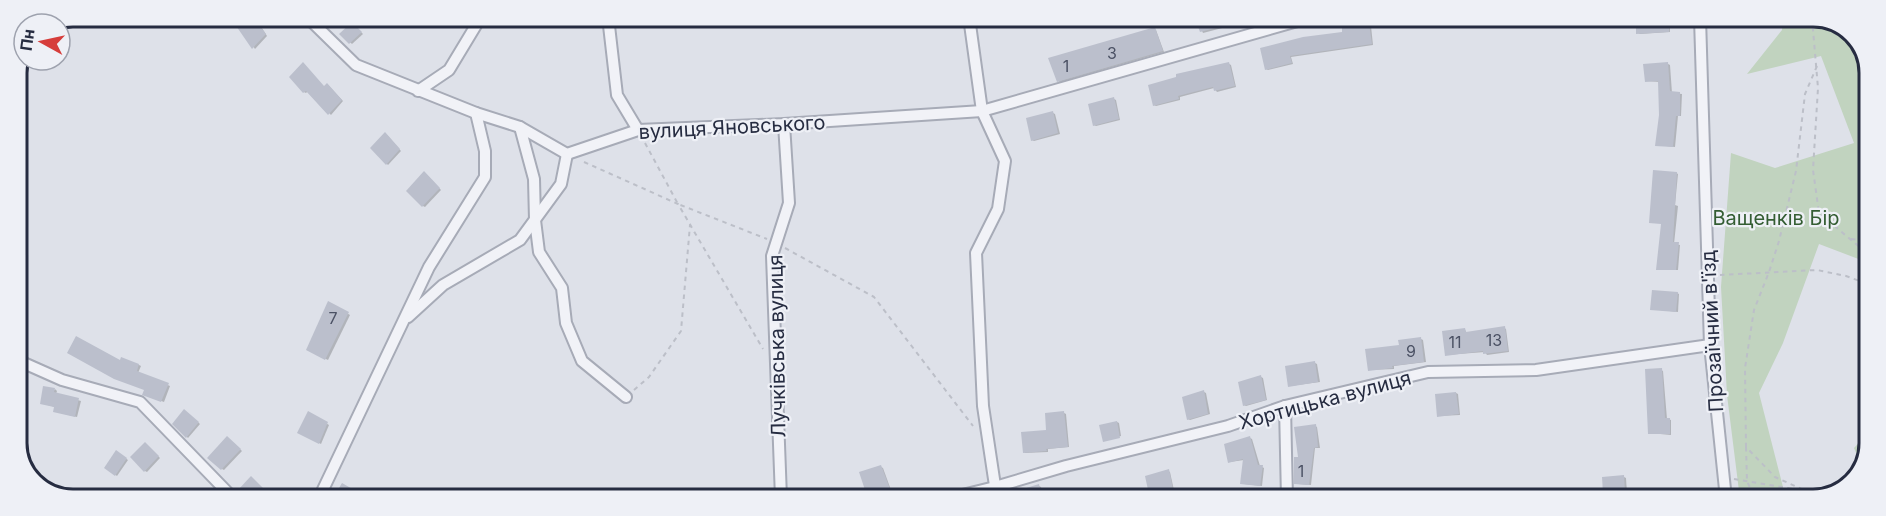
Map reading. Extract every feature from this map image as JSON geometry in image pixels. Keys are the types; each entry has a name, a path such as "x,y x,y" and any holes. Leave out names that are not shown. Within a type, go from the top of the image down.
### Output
{"street":[{"path":"318,27 356,65 476,113 520,127 567,154 561,184 520,240 443,285 403,321"},
{"path":"418,91 449,70 475,27"},
{"path":"609,27 617,95 638,130"},
{"path":"970,27 982,111 1005,161 998,209 976,253 982,406 995,489"},
{"name":"вулиця Яновського","path":"567,154 638,130 784,124 982,111 1276,27"},
{"name":"Прозаїчний в'їзд","path":"1700,27 1710,345 1725,489"},
{"path":"323,489 429,267 485,177 485,151 476,113"},
{"name":"Лучківська вулиця","path":"781,489 772,256 789,203 784,124"},
{"path":"520,127 534,179 535,220 539,252 562,288 566,323 582,361 626,397"},
{"name":"Хортицька вулиця","path":"1006,489 1066,466 1228,426 1285,406 1428,372 1536,370 1710,345"},
{"path":"27,364 63,380 140,402 224,489"},
{"path":"1285,406 1287,489"}],"path":[{"path":"1813,27 1818,88 1813,171 1819,213 1859,248"},
{"path":"1750,489 1747,481 1745,368 1754,310 1769,273 1796,171 1805,94 1816,66"},
{"path":"638,130 690,225 764,350"},
{"path":"567,154 678,204 776,243 873,297 974,427"},
{"path":"626,397 649,377 681,331 690,225"},
{"path":"1849,238 1859,240"},
{"path":"1708,275 1817,270 1859,281"},
{"path":"1746,447 1775,477 1804,489"},
{"path":"1723,477 1799,489"}],"green space":[{"name":"Ващенків Бір","path":"1782,27 1813,27 1833,32 1849,45 1857,61 1859,70 1859,259 1819,244 1783,343 1759,393 1783,489 1739,489 1727,395 1721,287 1731,153 1775,168 1854,143 1821,56 1747,74"},
{"path":"1859,443 1857,455 1854,448"}],"building":[{"path":"237,27 261,27 266,34 252,49"},
{"path":"347,27 357,27 362,32 349,44 339,34"},
{"path":"1155,27 1163,51 1057,82 1048,58"},
{"path":"1198,27 1220,27 1200,32"},
{"path":"1342,27 1370,27 1372,44 1290,56 1292,63 1265,70 1260,48 1303,37 1342,32"},
{"path":"1636,27 1669,27 1669,32 1636,34"},
{"path":"303,62 324,86 327,83 342,100 328,115 306,91 303,93 289,77"},
{"path":"1229,62 1235,86 1214,91 1213,87 1178,96 1179,99 1153,106 1148,85 1176,77 1176,74"},
{"path":"1668,62 1670,91 1680,92 1680,116 1676,116 1673,147 1655,146 1659,115 1658,81 1645,82 1643,64"},
{"path":"1114,97 1119,119 1093,126 1088,104"},
{"path":"1053,111 1058,133 1031,141 1026,118"},
{"path":"385,132 400,149 386,165 370,148"},
{"path":"1653,170 1677,172 1673,242 1679,242 1676,270 1656,270 1661,224 1649,223"},
{"path":"424,171 440,188 422,207 406,191"},
{"path":"1652,290 1678,292 1676,312 1650,310"},
{"path":"328,301 349,312 325,360 306,350"},
{"path":"1505,326 1508,351 1483,354 1483,351 1445,356 1442,331 1465,328 1466,332"},
{"path":"76,336 120,360 121,357 139,364 137,371 169,383 161,402 142,395 144,390 114,379 67,353"},
{"path":"1421,337 1424,362 1368,371 1365,349 1399,345 1398,340"},
{"path":"1315,361 1318,382 1288,387 1285,366"},
{"path":"1662,368 1665,418 1670,418 1670,434 1648,434 1645,369"},
{"path":"1261,375 1266,400 1243,406 1238,382"},
{"path":"43,386 55,388 54,392 79,398 75,417 53,412 54,407 40,404"},
{"path":"1204,390 1208,414 1187,420 1182,397"},
{"path":"1456,392 1459,414 1437,417 1435,394"},
{"path":"184,409 199,422 186,438 172,424"},
{"path":"308,411 328,422 319,444 297,433"},
{"path":"1064,411 1068,447 1023,453 1021,432 1046,430 1045,413"},
{"path":"1117,421 1120,438 1103,442 1099,425"},
{"path":"1316,424 1318,447 1314,448 1309,485 1294,484 1294,457 1298,457 1294,427"},
{"path":"227,436 241,449 221,470 207,458"},
{"path":"1250,436 1258,465 1263,465 1260,486 1240,484 1243,459 1228,463 1224,444"},
{"path":"145,442 159,456 144,472 130,457"},
{"path":"116,450 127,458 115,476 104,468"},
{"path":"881,465 890,489 865,489 859,472"},
{"path":"1169,469 1173,489 1148,489 1145,476"},
{"path":"1624,475 1625,489 1603,489 1602,477"},
{"path":"251,476 264,489 239,489"},
{"path":"342,483 352,489 338,489"},
{"path":"1039,484 1040,489 1023,489"}]}
